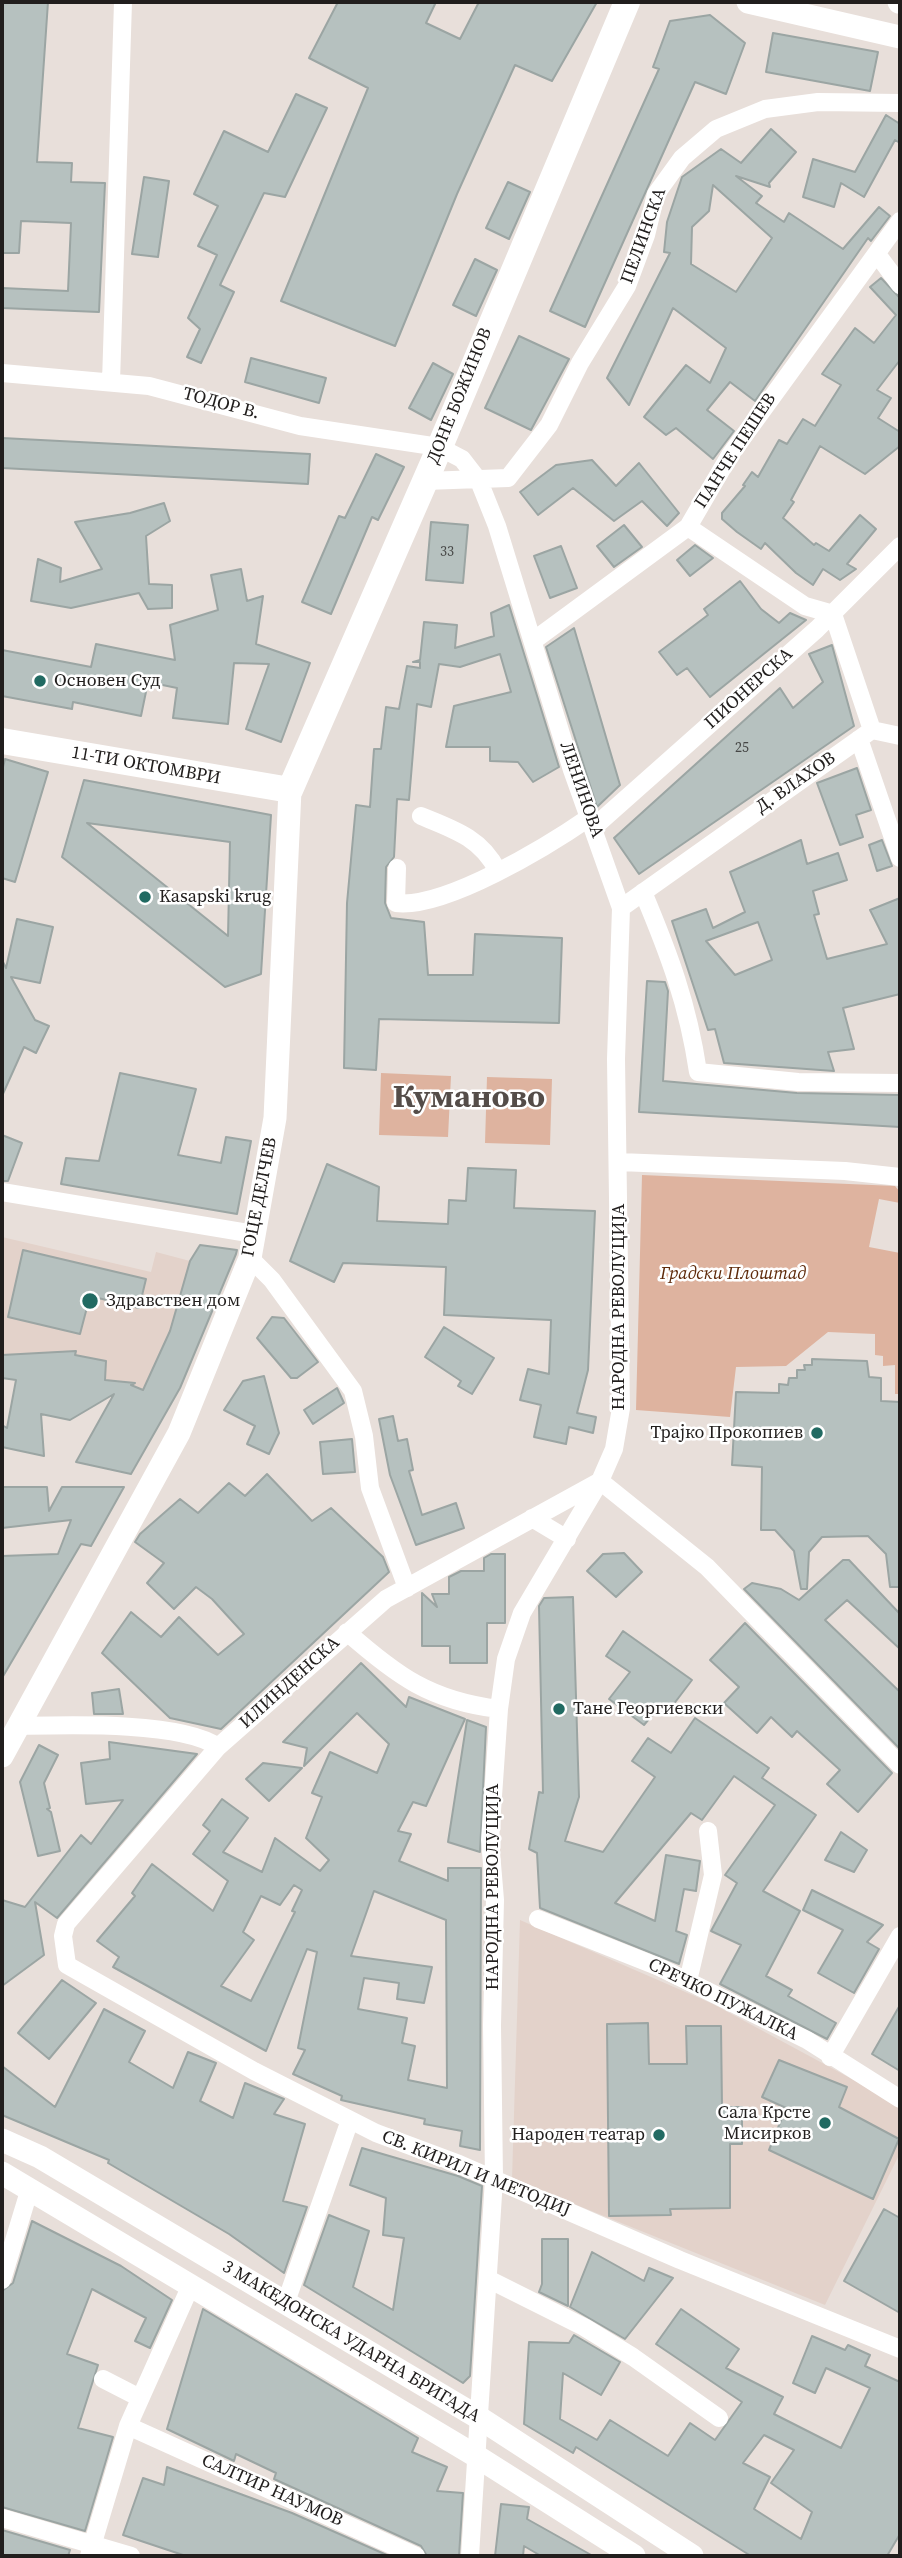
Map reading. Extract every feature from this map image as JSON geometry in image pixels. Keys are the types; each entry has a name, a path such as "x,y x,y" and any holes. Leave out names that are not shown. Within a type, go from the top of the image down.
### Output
{"main road":[{"name":"ДОНЕ БОЖИНОВ","path":"290,790 425,481 627,2"},
{"name":"11-ТИ ОКТОМВРИ","path":"2,741 290,790"}],"street":[{"path":"111,382 123,2"},
{"path":"748,2 900,37"},
{"name":"ПЕЛИНСКА","path":"425,481 508,478 549,425 580,363 627,286 646,234 656,194 668,175 699,142 744,115 765,108 818,102 900,103"},
{"name":"ПАНЧЕ ПЕШЕВ","path":"533,642 688,527 730,454 900,221"},
{"path":"877,254 900,285"},
{"name":"ТОДОР В.","path":"2,373 111,382 173,391 300,426 439,447"},
{"name":"ЛЕНИНОВА","path":"439,447 462,459 479,481 497,526 572,770 621,908 615,1059 619,1162"},
{"path":"688,527 805,606 833,614 900,858"},
{"name":"ПИОНЕРСКА","path":"397,868 396,903 410,905 442,897 592,822 833,614 900,546"},
{"path":"865,735 900,736"},
{"name":"Д. ВЛАХОВ","path":"621,908 865,735"},
{"name":"ГОЦЕ ДЕЛЧЕВ","path":"2,1756 12,1731 179,1433 250,1258 275,1118 290,790"},
{"path":"421,816 472,839 488,853 497,870"},
{"path":"643,892 678,978 690,1019 698,1072 798,1082 900,1083"},
{"path":"619,1162 845,1171 900,1177"},
{"name":"НАРОДНА РЕВОЛУЦИЈА","path":"470,2556 481,2418 494,2179 492,2088 495,1900 490,1840 499,1709 506,1659 522,1613 600,1481 614,1449 621,1408 619,1162"},
{"path":"2,1192 254,1234"},
{"path":"250,1258 279,1289 353,1391 364,1436 370,1488 407,1588"},
{"path":"600,1481 707,1567 900,1765"},
{"name":"ИЛИНДЕНСКА","path":"67,1965 63,1936 66,1924 218,1747 386,1599 600,1481"},
{"path":"532,1518 567,1539"},
{"path":"347,1632 405,1679 426,1692 499,1709"},
{"path":"12,1731 135,1728 206,1739 218,1747"},
{"path":"688,1981 713,1875 708,1831"},
{"name":"СРЕЧКО ПУЖАЛКА","path":"538,1919 688,1981 807,2040 900,2099"},
{"path":"830,2057 900,1936"},
{"name":"СВ. КИРИЛ И МЕТОДИЈ","path":"67,1965 254,2071 350,2120 680,2260 900,2349"},
{"path":"286,2302 350,2120"},
{"name":"3 МАКЕДОНСКА УДАРНА БРИГАДА","path":"2,2140 40,2157 481,2418 692,2556"},
{"name":"3 МАКЕДОНСКА УДАРНА БРИГАДА","path":"2,2174 30,2188 476,2456 634,2556"},
{"path":"2,2280 30,2188"},
{"path":"488,2279 634,2357 719,2418"},
{"path":"91,2550 128,2426 191,2285"},
{"path":"103,2379 140,2398"},
{"name":"САЛТИР НАУМОВ","path":"128,2426 416,2556"},
{"path":"2,2518 91,2550 131,2556"}],"shaded area":[{"name":"Здравствен дом","path":"2,1237 151,1272 156,1252 190,1261 170,1331 150,1376 179,1390 171,1403 124,1381 105,1380 106,1361 51,1352 4,1355"},
{"path":"520,1920 713,2004 900,2105 900,2153 825,2305 512,2179"}],"green space":[{"path":"381,1073 451,1076 448,1137 379,1135"},
{"path":"487,1077 552,1079 550,1145 485,1143"},
{"name":"Градски Плоштад","path":"642,1175 895,1186 900,1192 900,1203 879,1199 869,1247 900,1253 900,1394 895,1394 895,1365 883,1366 883,1356 875,1355 875,1334 828,1332 786,1366 736,1367 730,1417 636,1410"}],"building":[{"path":"2,2 48,2 37,162 72,163 71,182 105,183 99,312 2,308 2,288 68,291 71,223 21,221 19,253 2,253"},
{"path":"338,2 436,2 426,23 460,39 479,2 597,2 552,81 515,65 457,194 395,346 281,301 368,88 309,58"},
{"path":"710,15 745,43 726,94 695,82 585,327 550,311 659,69 653,67 670,21"},
{"path":"773,33 878,52 870,91 766,72"},
{"path":"296,94 327,108 285,197 264,193 220,285 234,292 201,363 187,357 200,329 188,318 217,255 198,246 218,206 194,194 224,131 268,152"},
{"path":"886,115 900,124 900,143 895,140 864,197 841,183 834,207 803,197 813,159 855,172"},
{"path":"771,129 796,152 769,183 770,187 736,176 762,196 756,203 784,222 789,213 843,249 879,207 890,216 871,241 868,238 755,401 730,382 707,410 734,431 713,459 676,428 666,435 644,417 686,365 710,383 726,348 673,308 629,405 607,378 670,253 664,252 667,222 682,177 721,149 741,163","holes":["713,185 772,238 736,292 691,264 692,227 709,211"]},
{"path":"144,177 169,181 158,257 132,254"},
{"path":"508,182 530,192 509,239 486,228"},
{"path":"475,259 497,270 476,316 453,305"},
{"path":"881,278 900,298 900,360 877,390 891,398 878,418 900,432 900,446 865,474 820,446 791,500 794,502 783,518 814,545 816,543 829,551 860,515 876,529 847,564 856,569 840,580 823,569 813,585 796,573 765,543 761,549 737,532 722,519 722,513 745,486 743,485 752,472 758,477 779,440 787,444 803,419 815,426 841,385 822,374 855,328 874,343 896,315 870,287"},
{"path":"519,336 569,359 531,430 485,408"},
{"path":"251,358 326,378 319,403 245,382"},
{"path":"433,363 453,374 431,420 409,408"},
{"path":"2,438 310,454 308,484 2,468"},
{"path":"376,454 404,467 378,520 372,517 331,614 302,602 339,516 345,518"},
{"path":"592,460 616,486 639,463 679,513 667,526 642,501 614,521 573,488 538,515 520,492 556,465"},
{"path":"164,503 170,521 146,536 149,584 172,585 172,608 148,609 139,593 71,608 31,601 38,559 61,568 60,582 102,569 75,522 130,513"},
{"path":"431,522 468,525 463,583 426,580"},
{"path":"624,525 642,547 614,567 597,546"},
{"path":"695,545 713,558 690,576 677,560"},
{"path":"561,546 577,588 550,598 534,556"},
{"path":"241,569 247,601 263,596 256,644 310,663 281,742 246,729 269,664 234,663 228,724 173,718 177,688 148,682 141,716 73,702 72,709 2,696 2,650 91,667 96,644 175,660 170,625 218,610 211,575"},
{"path":"740,581 761,609 779,623 790,613 806,620 710,697 687,668 677,675 659,652 708,615 704,609"},
{"path":"509,605 559,767 533,782 518,762 490,761 490,747 446,747 454,706 511,692 500,654 460,667 439,664 431,707 417,704 409,800 397,799 394,857 386,867 385,903 391,918 424,922 428,975 473,975 475,934 562,938 559,1023 379,1019 376,1070 344,1068 347,903 356,805 370,807 374,749 381,749 386,707 399,709 407,666 420,668 420,662 413,662 420,660 424,622 457,625 455,648 494,636 491,613"},
{"path":"574,628 620,785 597,807 546,647"},
{"path":"832,645 854,726 639,874 614,838 780,688 793,708 823,682 809,654"},
{"path":"5,759 48,772 15,882 2,878 2,771"},
{"path":"857,768 871,810 856,815 863,837 840,845 817,783"},
{"name":"Kasapski krug","path":"84,780 271,815 261,974 225,987 62,857","holes":["87,823 230,842 228,936"]},
{"path":"801,840 807,864 838,853 847,880 813,891 819,914 814,915 827,959 887,944 870,910 900,898 900,994 843,1008 854,1049 828,1052 834,1071 724,1063 715,1029 708,1030 672,921 706,909 713,928 745,912 730,872","holes":["758,922 772,960 735,975 706,941"]},
{"path":"882,840 892,866 877,871 869,845"},
{"path":"17,919 53,927 40,983 11,977 35,1020 49,1026 36,1053 24,1047 2,1096 2,960 6,968"},
{"path":"647,981 665,982 668,991 663,1081 797,1093 900,1095 900,1127 639,1112"},
{"path":"120,1073 196,1089 178,1155 221,1163 226,1137 251,1141 237,1214 61,1184 66,1158 99,1161"},
{"path":"2,1135 22,1143 8,1181 2,1181"},
{"path":"327,1164 379,1187 377,1221 448,1224 449,1200 466,1201 468,1168 516,1170 514,1208 595,1211 588,1370 577,1413 596,1417 593,1433 569,1427 566,1444 534,1437 541,1405 520,1400 528,1369 549,1374 551,1320 444,1315 446,1267 343,1263 334,1282 290,1261"},
{"path":"200,1245 237,1250 180,1388 131,1474 76,1462 114,1394 70,1420 41,1414 44,1456 2,1447 2,1425 7,1428 16,1380 2,1378 2,1355 76,1351 75,1355 106,1361 105,1380 135,1383 131,1385 143,1390 170,1331 190,1261"},
{"path":"23,1250 146,1279 139,1308 90,1296 80,1334 8,1317"},
{"path":"272,1317 284,1318 318,1362 297,1378 291,1378 257,1338"},
{"path":"444,1327 494,1358 472,1394 458,1386 461,1381 425,1357"},
{"name":"Трајко Прокопиев","path":"812,1359 867,1361 869,1377 881,1378 881,1401 900,1402 900,1587 890,1587 886,1554 868,1536 822,1537 809,1552 807,1589 801,1589 794,1551 775,1530 761,1530 762,1467 732,1465 736,1392 779,1393 779,1384 788,1385 789,1378 797,1378 797,1370 805,1370 804,1365 812,1365"},
{"path":"264,1376 279,1433 269,1454 247,1444 255,1426 224,1410 243,1381"},
{"path":"337,1388 344,1403 313,1424 304,1410"},
{"path":"393,1416 398,1441 407,1439 413,1470 409,1471 422,1515 456,1503 464,1528 416,1545 390,1475 379,1419"},
{"path":"352,1439 355,1472 323,1474 320,1442"},
{"path":"267,1474 312,1521 331,1508 383,1557 389,1572 221,1729 170,1718 102,1653 131,1612 161,1637 179,1617 218,1655 244,1634 212,1599 196,1587 174,1609 147,1583 164,1563 135,1542 140,1534 180,1499 198,1513 229,1483 245,1496"},
{"path":"2,1487 47,1487 49,1511 62,1487 124,1487 91,1546 81,1544 2,1678 2,1556 58,1554 71,1520 2,1528"},
{"path":"624,1553 642,1572 616,1597 587,1571 603,1554"},
{"path":"491,1554 505,1554 505,1623 487,1623 487,1663 450,1663 450,1646 422,1646 422,1593 437,1607 432,1594 449,1594 449,1577 461,1571 484,1571 484,1558"},
{"path":"843,1560 849,1560 900,1614 900,1649 847,1600 825,1620 900,1692 900,1749 744,1589 752,1583 781,1589 799,1600"},
{"path":"573,1597 579,1797 565,1841 603,1852 655,1777 632,1761 648,1738 671,1753 695,1718 769,1768 762,1778 816,1815 763,1891 800,1911 766,1976 792,1990 788,1996 836,2023 827,2039 720,1984 741,1945 711,1931 737,1883 725,1875 775,1805 734,1776 702,1820 691,1813 615,1903 655,1921 666,1855 700,1861 696,1891 684,1889 676,1931 687,1935 679,1964 540,1908 537,1853 529,1849 539,1792 543,1793 539,1606 544,1598"},
{"path":"745,1623 892,1773 858,1812 827,1784 840,1770 797,1731 792,1737 771,1717 757,1733 724,1703 739,1687 710,1660"},
{"path":"623,1631 692,1680 670,1709 662,1703 644,1725 609,1699 630,1672 606,1656"},
{"path":"361,1663 406,1707 409,1697 465,1719 426,1806 413,1802 398,1831 411,1834 399,1861 448,1881 448,1868 481,1868 480,2150 460,2146 462,2131 424,2124 425,2119 341,2100 342,2096 293,2074 305,2050 298,2048 317,1952 307,1949 266,2051 113,1967 119,1957 97,1941 135,1896 132,1893 152,1864 213,1911 228,1881 193,1854 210,1831 203,1825 222,1799 248,1818 223,1852 262,1872 275,1838 320,1871 329,1860 306,1838 322,1797 312,1793 330,1752 377,1773 389,1744 357,1713 304,1766 307,1748 283,1742","holes":["294,1885 302,1890 292,1911 295,1912 251,2001 221,1986 254,1940 243,1932 261,1896 280,1905","374,1891 446,1920 447,2088 408,2080 415,2046 402,2043 407,2018 358,2009 364,1978 399,1983 397,1999 424,2003 432,1967 351,1956"]},
{"path":"119,1689 123,1714 94,1714 92,1693"},
{"path":"467,1720 486,1727 480,1852 448,1842"},
{"path":"109,1742 197,1754 57,1918 35,1902 44,1955 2,1986 2,1900 25,1907 81,1835 91,1844 123,1800 86,1804 81,1763 110,1759"},
{"path":"39,1745 58,1755 44,1783 50,1808 47,1809 51,1812 60,1851 38,1856 20,1782"},
{"path":"263,1763 302,1768 269,1801 246,1779"},
{"path":"841,1832 867,1850 854,1872 825,1860"},
{"path":"812,1890 883,1925 867,1942 879,1949 854,1993 818,1973 843,1930 803,1910"},
{"path":"62,1980 96,2003 49,2059 18,2033"},
{"path":"900,2005 900,2071 872,2054"},
{"path":"104,2009 145,2031 129,2062 173,2088 188,2052 216,2063 200,2101 233,2118 245,2083 284,2099 274,2114 305,2124 283,2201 307,2207 284,2273 229,2234 108,2163 109,2160 2,2115 2,2066 55,2107"},
{"path":"648,2023 649,2064 687,2064 686,2026 721,2026 722,2107 742,2107 742,2144 730,2144 730,2208 670,2209 671,2215 609,2216 607,2024"},
{"name":"Сала Крсте Мисирков","path":"779,2060 847,2087 839,2107 899,2139 873,2199 769,2150 786,2108 762,2097"},
{"path":"362,2148 458,2176 482,2186 470,2376 463,2383 304,2285 329,2215 369,2231 353,2287 393,2310 404,2238 383,2235 386,2198 350,2185"},
{"path":"884,2209 900,2218 900,2313 844,2281"},
{"path":"32,2221 121,2266 172,2300 150,2348 135,2341 146,2318 92,2289 67,2354 98,2365 78,2428 113,2437 85,2531 2,2507 2,2291 13,2283"},
{"path":"542,2239 568,2239 568,2306 539,2292 542,2284"},
{"path":"592,2252 644,2281 649,2268 673,2278 625,2339 570,2307"},
{"path":"203,2309 418,2438 412,2452 447,2467 437,2491 463,2493 459,2556 427,2556 421,2546 274,2479 276,2473 236,2454 234,2461 167,2429"},
{"path":"681,2309 739,2349 726,2368 783,2397 774,2414 841,2448 870,2388 826,2368 815,2393 793,2383 812,2336 845,2350 848,2345 870,2355 865,2366 900,2382 900,2534 887,2556 751,2556 576,2447 573,2453 524,2424 529,2342 569,2343 574,2335 620,2362 601,2395 563,2373 560,2419 597,2440 610,2420 668,2456 690,2423 715,2440 742,2402 656,2344","holes":["764,2435 794,2450 771,2483 812,2512 801,2539 754,2509 770,2477 743,2463"]},
{"path":"167,2467 292,2513 389,2556 186,2556 123,2535 143,2478 164,2485"},
{"path":"501,2504 529,2507 527,2519 593,2556 541,2556 524,2546 523,2556 495,2556"},
{"path":"2,2530 70,2550 68,2556 2,2556"}],"place":[{"name":"Основен Суд","path":"40,681"},
{"name":"Kasapski krug","path":"145,897"},
{"name":"Здравствен дом","path":"90,1301"},
{"name":"Трајко Прокопиев","path":"817,1433"},
{"name":"Тане Георгиевски","path":"559,1709"},
{"name":"Сала Крсте Мисирков","path":"825,2123"},
{"name":"Народен театар","path":"659,2135"}],"district":[{"name":"Куманово","path":"469,1099"}]}
